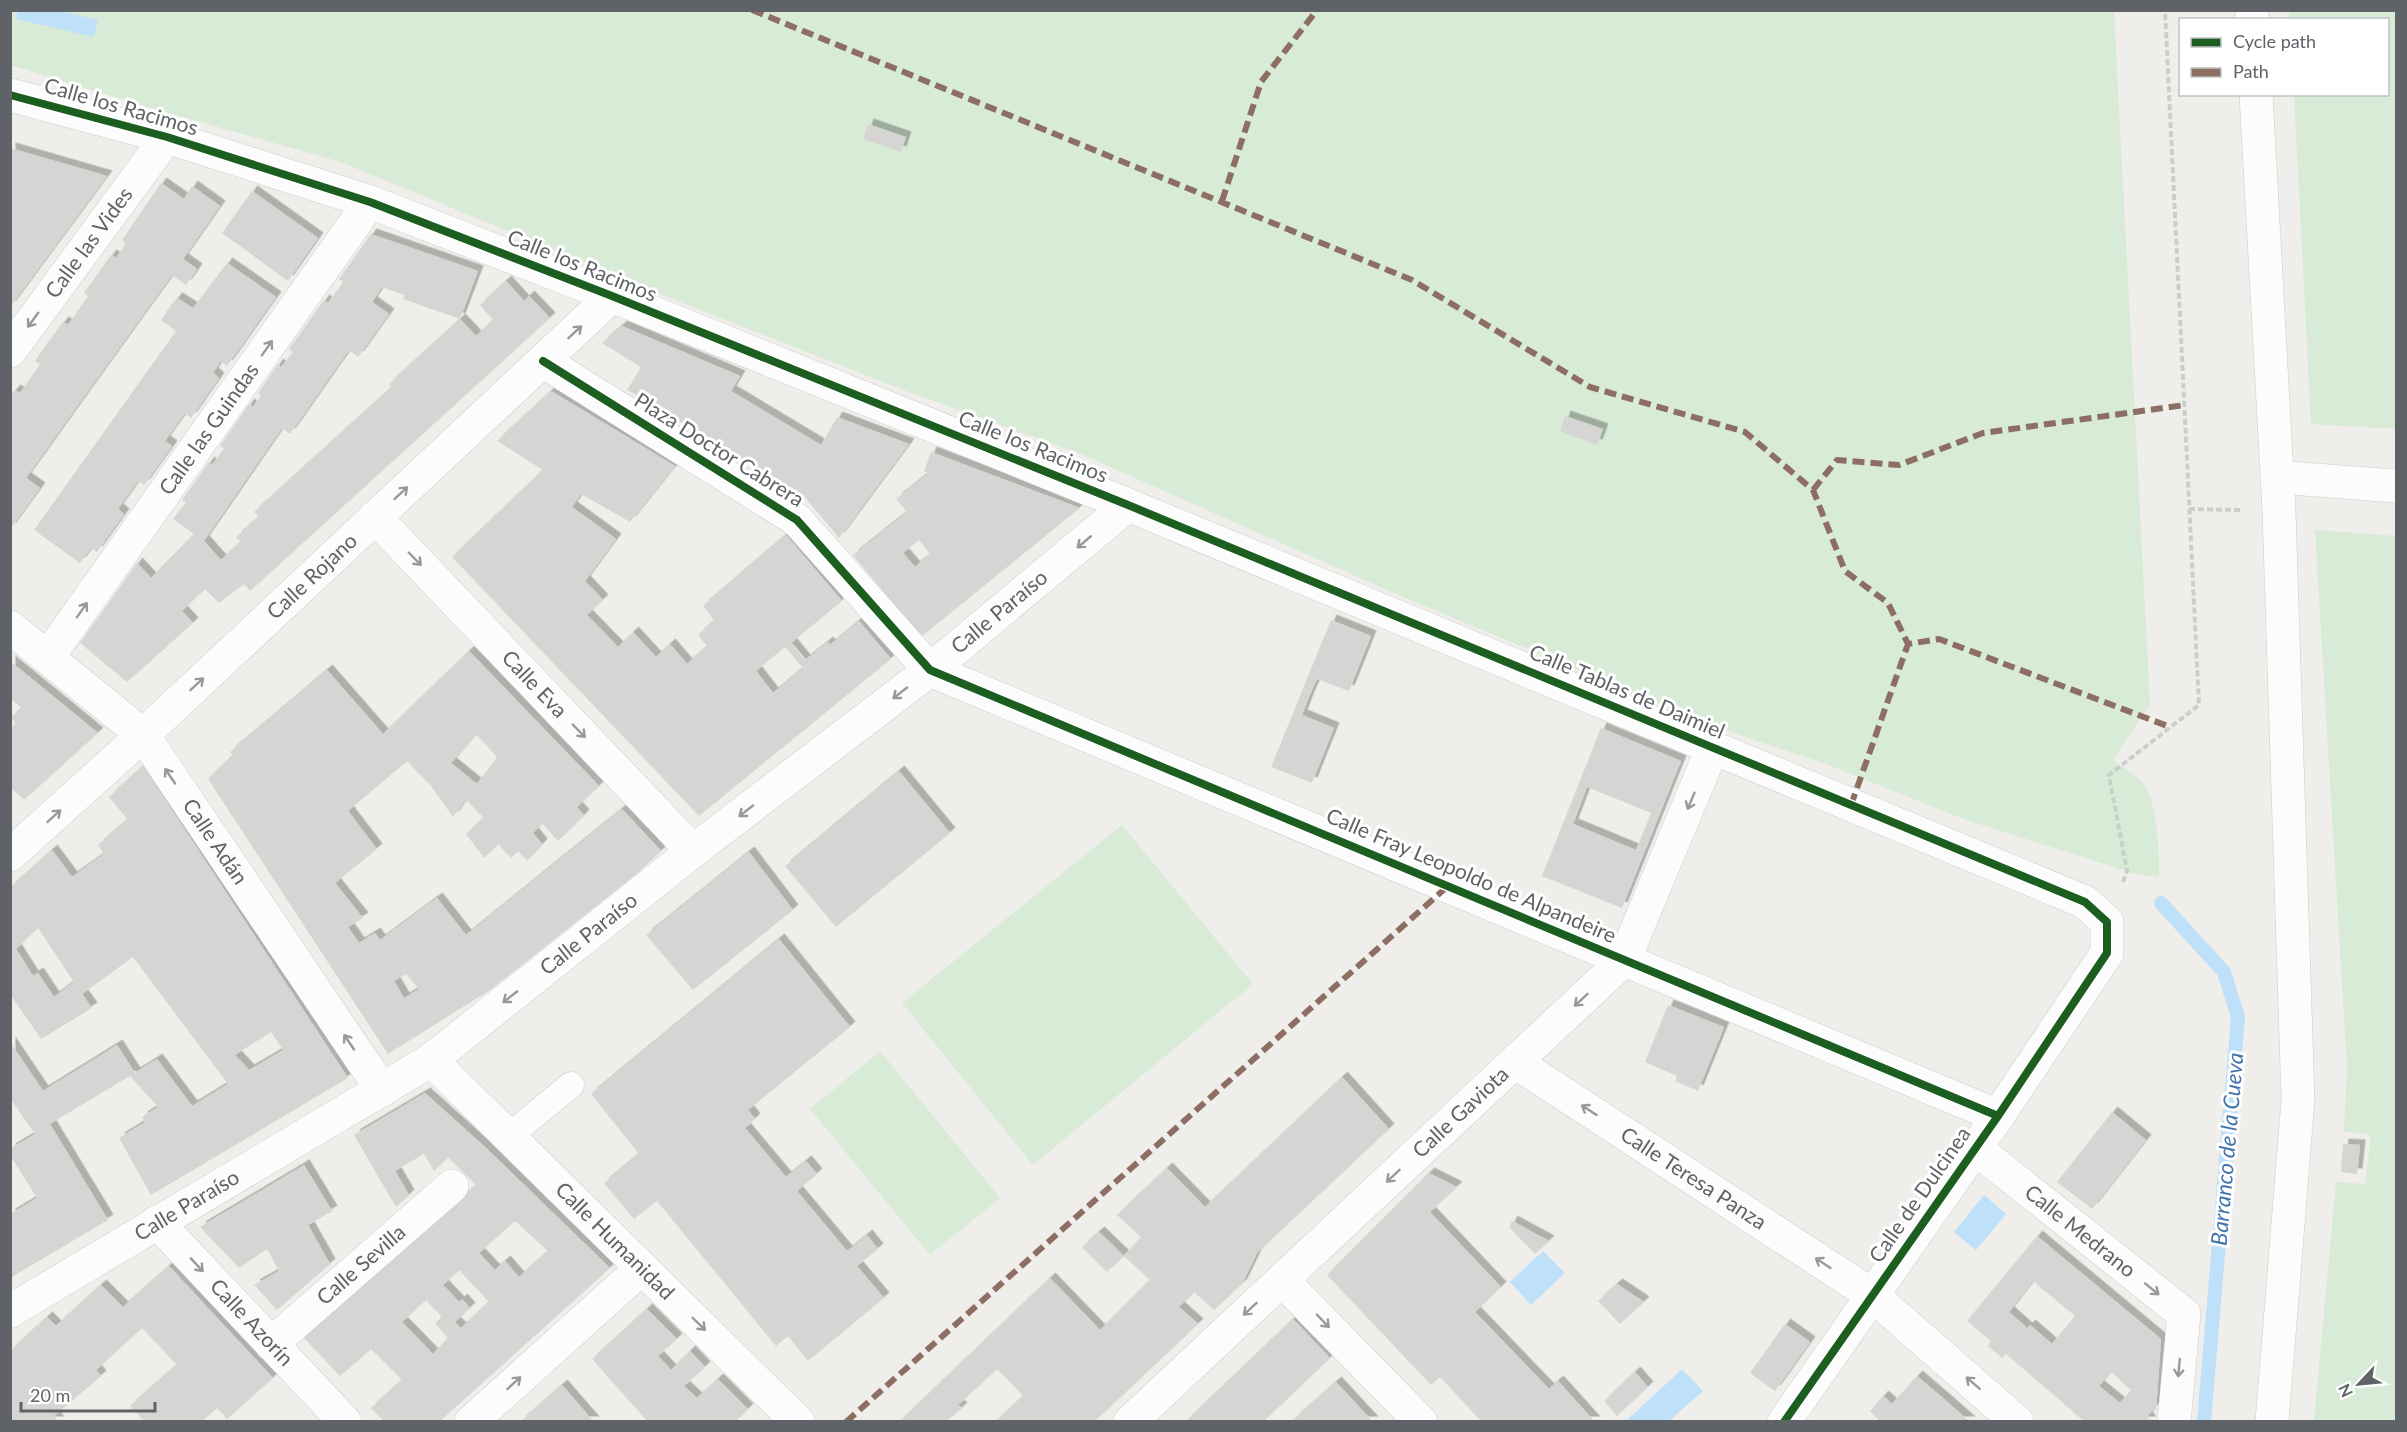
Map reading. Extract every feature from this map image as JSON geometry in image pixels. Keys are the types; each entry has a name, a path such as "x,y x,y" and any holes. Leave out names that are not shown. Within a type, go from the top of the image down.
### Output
{"street":[{"name":"Calle los Racimos","path":"10,95 167,137 370,202 612,296 1128,505"},
{"path":"2256,96 2277,477 2298,1100 2272,1422"},
{"name":"Calle las Vides","path":"10,351 167,137"},
{"name":"Calle las Guindas","path":"48,657 370,202"},
{"name":"Calle Rojano","path":"10,855 142,735 612,296"},
{"name":"Plaza Doctor Cabrera","path":"543,362 797,520 930,670"},
{"path":"2277,477 2397,486"},
{"name":"Calle Paraíso","path":"10,1311 431,1060 693,851 930,670 1128,505"},
{"name":"Calle Tablas de Daimiel","path":"1128,505 2085,902 2107,922"},
{"name":"Calle Eva","path":"375,517 693,851"},
{"name":"Calle Adán","path":"10,627 142,735 382,1090"},
{"name":"Calle Fray Leopoldo de Alpandeire","path":"930,670 1998,1116"},
{"name":"Calle Gaviota","path":"1130,1422 1624,960 1713,747"},
{"name":"Calle de Dulcinea","path":"1784,1422 1998,1116 2107,953 2107,922"},
{"name":"Calle Humanidad","path":"431,1060 798,1422"},
{"name":"Calle Teresa Panza","path":"1515,1062 1872,1295 2017,1422"},
{"name":"Calle Medrano","path":"1975,1148 2184,1314 2174,1422"},
{"name":"Calle Sevilla","path":"271,1344 452,1186"},
{"name":"Calle Azorín","path":"157,1222 345,1422"},
{"path":"471,1422 642,1269"},
{"path":"1282,1280 1421,1422"}],"lane":[{"path":"509,1136 572,1085"}],"path":[{"path":"2127,871 2109,775 2199,705 2165,10"},
{"path":"2189,509 2245,510"}],"green space":[{"path":"10,11 2114,11 2150,704 2113,760 2143,783 2152,801 2157,828 2159,877 2139,875 1966,820 1826,764 1715,727 1389,591 1081,454 906,391 665,296 341,162 144,106 11,65"},
{"path":"2289,11 2396,11 2396,429 2311,424 2294,96 2389,96 2389,18 2289,18"},
{"path":"2315,530 2396,536 2396,1421 2314,1421 2336,1182 2365,1184 2371,1135 2344,1131 2347,1068"},
{"path":"1122,825 1253,984 1033,1165 902,1003"},
{"path":"880,1051 1000,1198 930,1255 810,1109"}],"water":[{"path":"18,11 60,11 98,20 94,37 16,19"},
{"path":"1984,1195 2006,1214 1976,1250 1954,1232"},
{"path":"1543,1251 1565,1273 1531,1305 1510,1282"},
{"path":"1682,1369 1703,1391 1669,1421 1626,1421"}],"building":[{"path":"868,124 906,137 901,152 863,139"},
{"path":"10,148 107,176 10,307"},
{"path":"161,183 184,199 192,186 220,206 183,259 197,269 186,285 172,275 99,376 26,478 40,488 10,529 10,396 15,390 20,393 40,364 35,361 49,341 63,322 68,325 88,296 84,293 111,255 116,258 126,243 122,240"},
{"path":"252,191 318,238 288,281 222,233"},
{"path":"371,234 478,271 460,319 476,336 493,320 480,305 506,281 524,301 529,296 550,318 250,591 244,584 219,603 205,589 182,611 193,623 127,682 80,643 137,563 151,578 194,534 173,519 186,502 182,500 209,462 212,465 224,448 220,446 249,404 253,407 261,395 258,393 278,364 281,367 293,352 289,349 324,300 328,303 343,282 339,279","holes":["382,287 404,295 403,299 460,319 389,384 392,387 254,512 259,517 236,537 241,542 221,560 204,541 282,428 290,434 349,350 358,357 389,314 372,302"]},
{"path":"227,263 276,297 227,366 221,361 213,373 219,378 191,418 185,413 165,441 172,446 144,485 138,481 118,509 124,514 97,552 91,548 80,563 34,530 176,331 161,320 171,305 177,298 193,308"},
{"path":"622,326 740,376 731,391 821,445 837,417 909,444 839,538 803,495 627,390 641,367 602,343"},
{"path":"551,391 675,466 630,522 581,494 572,507 616,539 585,581 603,600 587,615 618,647 633,632 656,657 670,644 687,664 707,646 698,635 714,620 703,606 786,535 842,601 791,643 805,660 828,642 830,645 859,621 891,659 699,816 452,557 543,470 497,441","holes":["785,647 803,668 773,693 756,671"]},
{"path":"1565,416 1603,429 1597,445 1560,431"},
{"path":"931,452 1080,508 921,637 853,555 907,512 896,499 929,473 924,471","holes":["919,540 930,554 915,567 903,553"]},
{"path":"1331,620 1371,636 1349,691 1317,679 1309,697 1302,715 1334,728 1312,783 1271,767"},
{"path":"469,651 599,786 577,807 584,815 558,841 542,823 533,833 542,844 527,861 518,851 511,858 498,844 484,858 466,834 484,818 466,800 453,817 431,786 407,761 348,811 377,849 335,883 363,918 348,927 359,943 375,933 380,940 437,898 466,935 622,809 661,851 634,876 490,990 388,1054 208,779 233,755 230,752 327,670 383,734","holes":["476,734 497,757 477,784 451,763","406,974 419,989 404,998 394,981"]},
{"path":"10,661 98,733 24,800 10,787 10,729 16,723 11,718 21,707 10,699"},
{"path":"1601,728 1681,761 1622,908 1542,876","holes":["1587,787 1651,813 1636,850 1573,824"]},
{"path":"143,766 348,1078 151,1195 119,1138 145,1122 142,1117 158,1107 130,1076 50,1124 108,1220 10,1278 10,1214 37,1198 10,1155 10,1149 35,1134 10,1098 10,1042 43,1091 117,1045 135,1073 157,1059 192,1106 228,1084 133,957 82,994 92,1008 41,1039 10,994 10,888 52,850 72,877 104,854 98,845 128,820 109,797","holes":["38,928 74,982 54,997 38,973 33,976 16,949","271,1032 283,1050 249,1070 235,1055"]},
{"path":"899,771 950,833 836,927 785,866"},
{"path":"749,852 793,910 693,990 646,935"},
{"path":"779,939 850,1027 748,1110 755,1119 745,1128 786,1177 806,1161 817,1174 797,1191 847,1251 867,1235 878,1249 857,1266 884,1298 808,1361 788,1336 776,1346 657,1201 634,1219 604,1183 639,1154 591,1094"},
{"path":"1668,1005 1724,1027 1698,1091 1675,1081 1677,1076 1645,1062"},
{"path":"1342,1077 1389,1129 1257,1253 1242,1284 1214,1310 1194,1292 1179,1307 1198,1324 1094,1422 995,1422 1023,1396 997,1369 958,1405 962,1408 946,1422 899,1422 1050,1278 1100,1330 1150,1280 1124,1256 1141,1237 1117,1215 1167,1168 1205,1207"},
{"path":"425,1093 487,1149 610,1268 439,1422 385,1422 371,1408 402,1380 371,1349 340,1376 304,1338 476,1185 448,1157 434,1171 424,1154 395,1171 409,1195 396,1207 354,1135","holes":["515,1221 548,1251 519,1277 505,1261 495,1270 479,1253","459,1270 489,1302 461,1328 455,1322 470,1308 462,1299 459,1302 443,1285","426,1300 442,1317 435,1323 448,1338 433,1354 402,1322"]},
{"path":"2112,1112 2146,1140 2092,1209 2057,1182"},
{"path":"2343,1144 2360,1145 2357,1174 2341,1172"},
{"path":"304,1165 332,1211 308,1225 330,1264 277,1310 254,1285 279,1271 267,1249 239,1268 200,1227"},
{"path":"1429,1173 1457,1187 1430,1212 1501,1287 1475,1312 1549,1389 1558,1381 1595,1422 1482,1422 1440,1377 1431,1385 1327,1275"},
{"path":"1512,1221 1549,1241 1535,1254 1509,1227"},
{"path":"1099,1232 1124,1256 1107,1272 1082,1247"},
{"path":"2037,1236 2161,1339 2156,1411 2153,1409 2147,1417 2151,1422 2085,1422 2006,1354 2002,1358 1988,1346 1991,1341 1967,1321","holes":["2033,1281 2075,1316 2052,1344 2030,1325 2027,1328 2009,1312","2111,1372 2131,1390 2120,1403 2099,1386"]},
{"path":"169,1266 273,1378 227,1419 217,1408 201,1422 145,1422 130,1406 177,1365 142,1328 96,1370 101,1376 54,1416 59,1422 10,1422 10,1351 47,1317 56,1326 101,1285 123,1307"},
{"path":"1617,1284 1644,1302 1620,1324 1598,1301"},
{"path":"647,1309 677,1339 658,1356 671,1370 690,1351 705,1367 684,1386 697,1398 718,1379 748,1409 735,1422 648,1422 592,1359"},
{"path":"1293,1319 1330,1358 1263,1422 1185,1422"},
{"path":"1785,1324 1810,1342 1775,1391 1750,1373"},
{"path":"1635,1372 1648,1387 1617,1416 1604,1401"},
{"path":"1917,1376 1970,1422 1877,1422 1879,1420 1870,1411 1883,1396 1892,1404"},
{"path":"1336,1382 1373,1422 1296,1422 1294,1419"},
{"path":"562,1385 594,1422 520,1422"}],"waterway":[{"name":"Barranco de la Cueva","path":"2161,903 2224,972 2238,1017 2204,1422"}],"marked path":[{"path":"752,10 1412,280 1590,387 1745,432 1813,490 1845,571 1888,603 1908,644 1939,639 2170,727"},
{"path":"1222,201 1261,82 1317,10"},
{"path":"1813,490 1837,460 1899,465 1983,433 2185,405"},
{"path":"1851,805 1908,644"},
{"path":"846,1422 1448,886"}],"cycle path":[{"path":"10,95 167,137 370,202 612,296 1128,505 2085,902 2107,922 2107,953 1998,1116 1784,1422"},
{"path":"543,361 797,520 930,670 1998,1116"}]}
